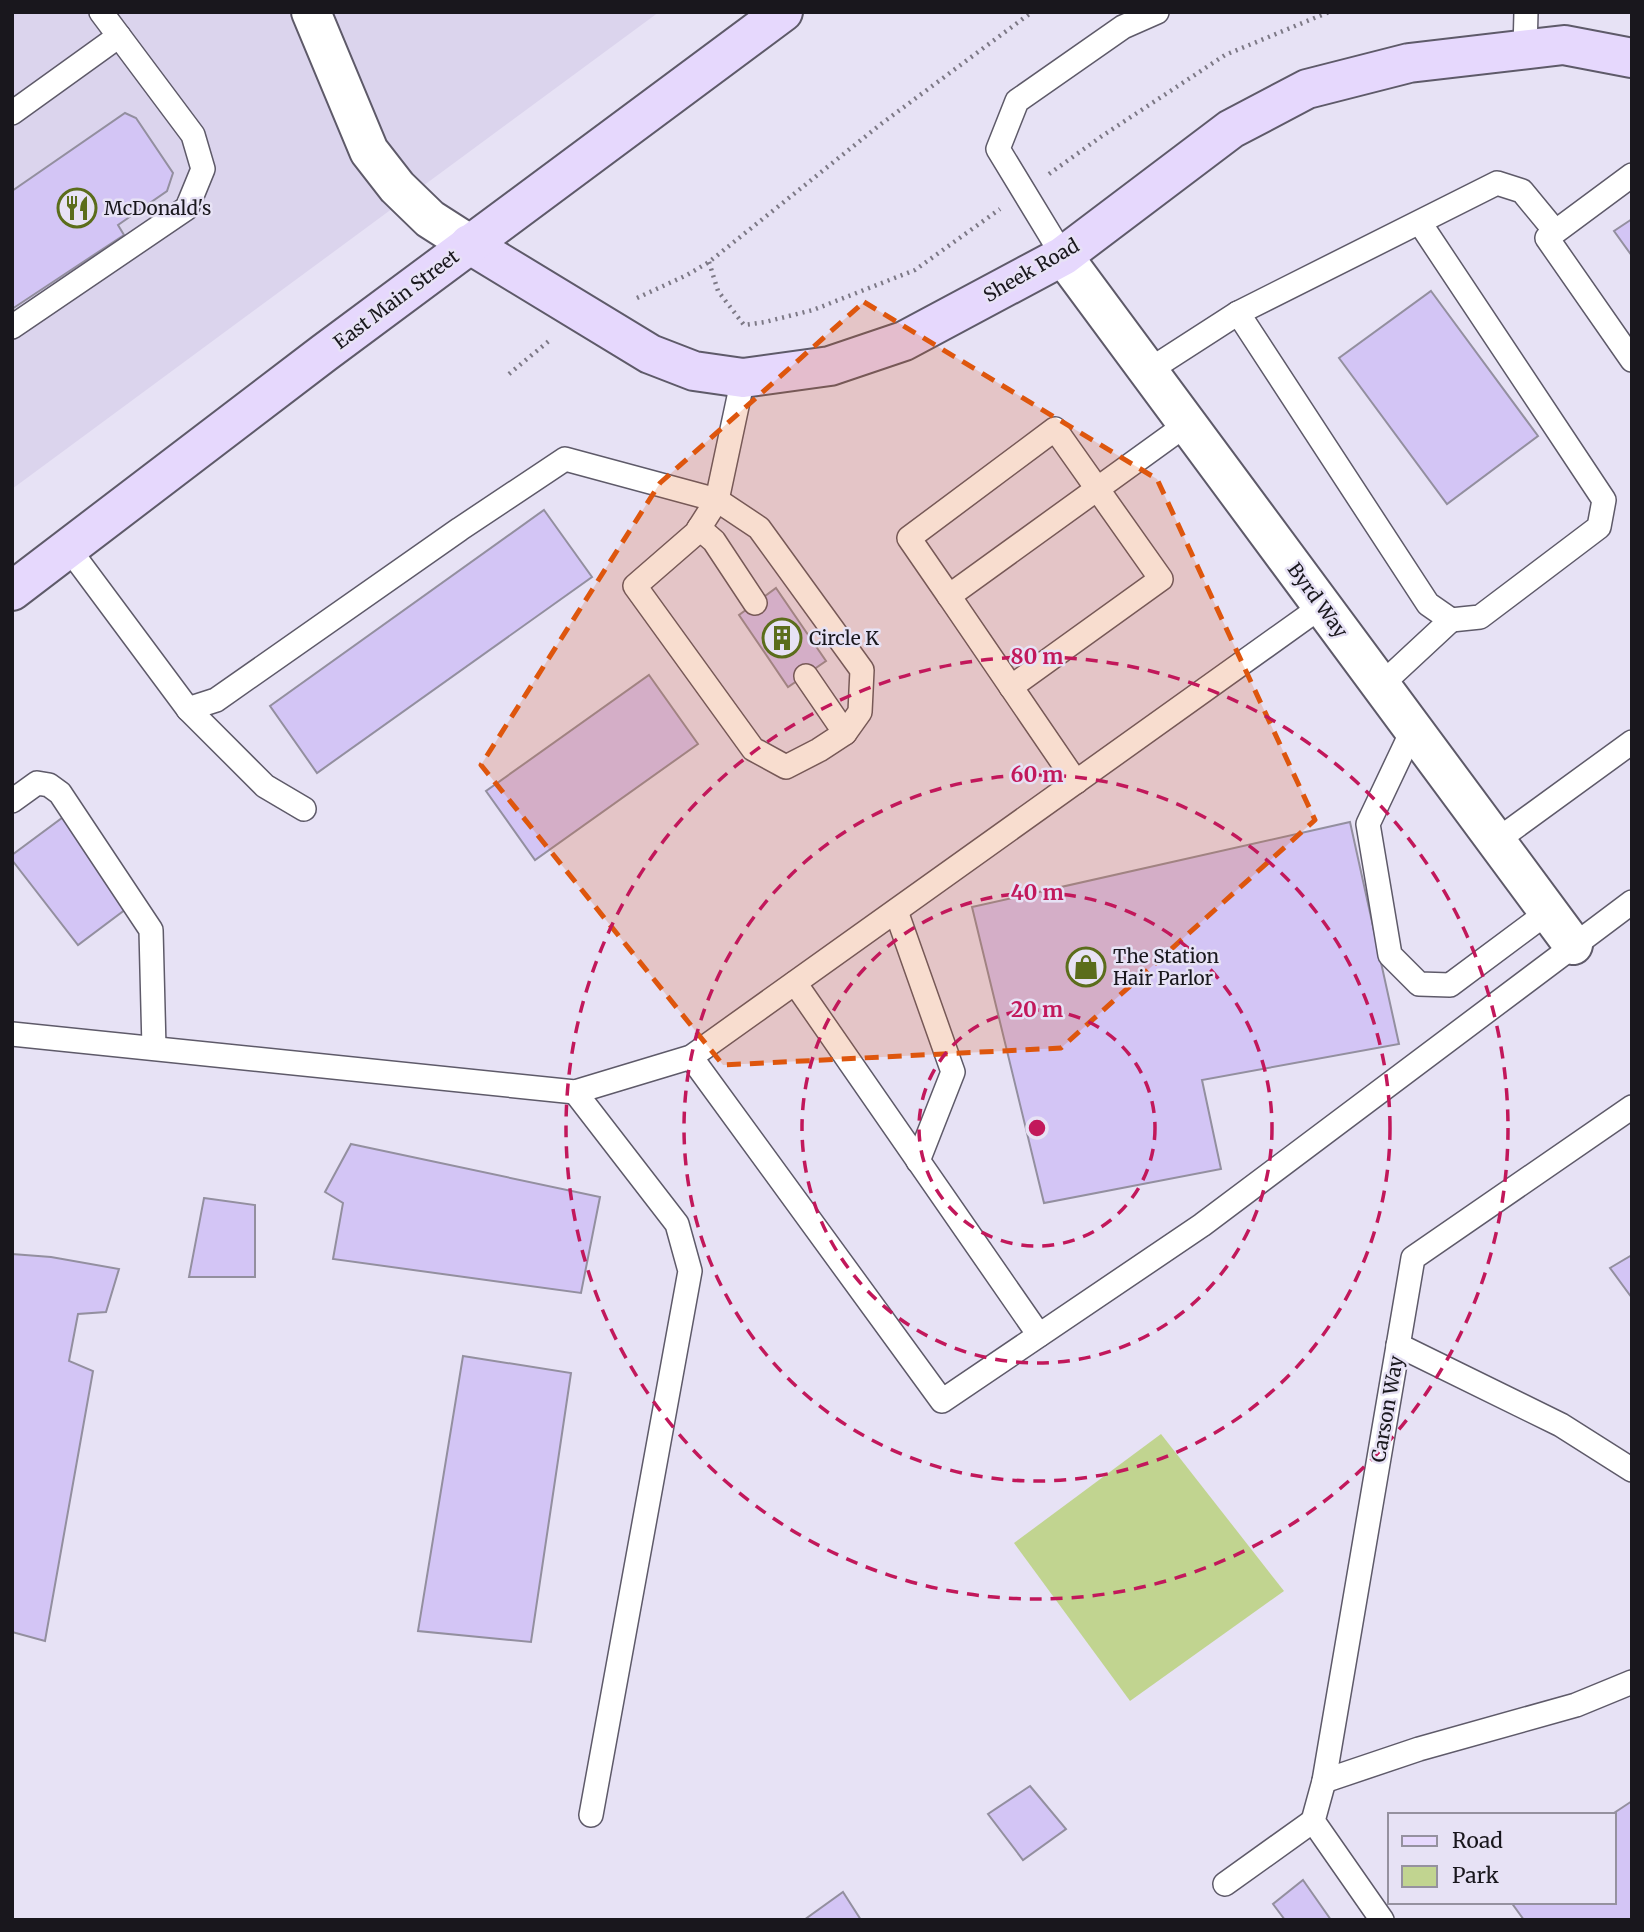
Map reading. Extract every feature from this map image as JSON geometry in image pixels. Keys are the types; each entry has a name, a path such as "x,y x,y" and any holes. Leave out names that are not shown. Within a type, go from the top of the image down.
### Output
{"street":[{"path":"311,12 369,150 397,187 430,219 469,244"},
{"name":"East Main Street","path":"12,591 469,244 783,12"},
{"name":"Sheek Road","path":"469,244 650,354 694,371 743,378 830,366 904,341 1063,256 1231,129 1307,89 1409,63 1564,45 1632,58"},
{"name":"Byrd Way","path":"1063,256 1573,945"}],"lane":[{"path":"12,327 187,208 203,169 193,135 102,12"},
{"path":"1063,256 998,149 1017,100 1123,27 1157,12"},
{"path":"1525,50 1526,12"},
{"path":"12,113 119,36"},
{"path":"1632,174 1547,238 1632,360"},
{"path":"1149,371 1238,313 1497,183 1522,191 1556,231"},
{"path":"1381,685 1451,620 1480,617 1599,527 1604,500 1420,223"},
{"path":"1238,313 1429,604 1451,620"},
{"path":"188,709 216,700 460,529 565,460 717,500 759,527 862,670 860,712 845,733 819,750 786,767 752,749 635,586 696,533 717,500 743,378"},
{"path":"949,596 1187,424"},
{"path":"1011,687 1161,579 1055,429 909,538 1076,782"},
{"path":"699,528 714,541 755,603"},
{"path":"69,549 188,709 265,786 304,809"},
{"path":"12,1034 575,1092 691,1057 1322,606"},
{"path":"806,676 845,733"},
{"path":"1413,729 1368,824 1390,955 1419,984 1450,985 1548,912"},
{"path":"1496,841 1632,742"},
{"path":"12,801 37,783 49,785 60,793 151,930 154,1048"},
{"path":"691,1057 942,1401 1202,1225 1632,902"},
{"path":"896,911 953,1072 918,1161"},
{"path":"795,983 1039,1335"},
{"path":"575,1092 677,1224 690,1271 591,1815"},
{"name":"Carson Way","path":"1313,1821 1324,1781 1413,1258 1632,1107"},
{"path":"1398,1345 1561,1425 1632,1470"},
{"path":"1324,1781 1419,1749 1576,1705 1632,1682"},
{"path":"1225,1884 1313,1821 1382,1920"}],"path":[{"path":"649,293 709,262 881,124 1032,12"}],"highlighted area":[{"path":"864,302 1157,479 1315,820 1061,1048 723,1065 481,765 660,483"}],"shaded area":[{"path":"12,12 659,12 12,489"}],"green space":[{"path":"1161,1434 1284,1591 1130,1701 1014,1543"}],"building":[{"name":"McDonald's","path":"125,113 136,118 173,173 167,191 118,225 124,235 12,309 12,191"},
{"path":"1632,219 1632,256 1614,231"},
{"path":"1431,291 1538,436 1447,504 1339,358"},
{"path":"544,510 592,577 317,773 270,706"},
{"name":"Circle K","path":"776,588 826,661 788,687 739,615"},
{"path":"649,675 698,744 535,860 486,791"},
{"path":"66,815 130,906 78,945 12,860 12,855"},
{"path":"1350,822 1399,1044 1202,1080 1221,1169 1044,1203 972,907"},
{"path":"351,1144 600,1197 581,1293 333,1259 343,1203 325,1192"},
{"path":"204,1198 255,1205 255,1277 189,1277"},
{"path":"12,1254 51,1257 119,1269 106,1312 78,1314 69,1361 93,1371 45,1641 12,1632"},
{"path":"1632,1255 1632,1298 1610,1268"},
{"path":"463,1356 571,1373 531,1642 418,1631"},
{"path":"1030,1786 1066,1829 1023,1860 988,1814"},
{"path":"1632,1801 1632,1919 1524,1920 1512,1904 1616,1904 1614,1813"},
{"path":"1303,1880 1331,1920 1285,1920 1273,1904"},
{"path":"843,1892 861,1920 804,1920"}],"place":[{"name":"McDonald's","path":"77,208"},
{"name":"Circle K","path":"782,638"},
{"name":"The Station Hair Parlor","path":"1086,967"}]}
